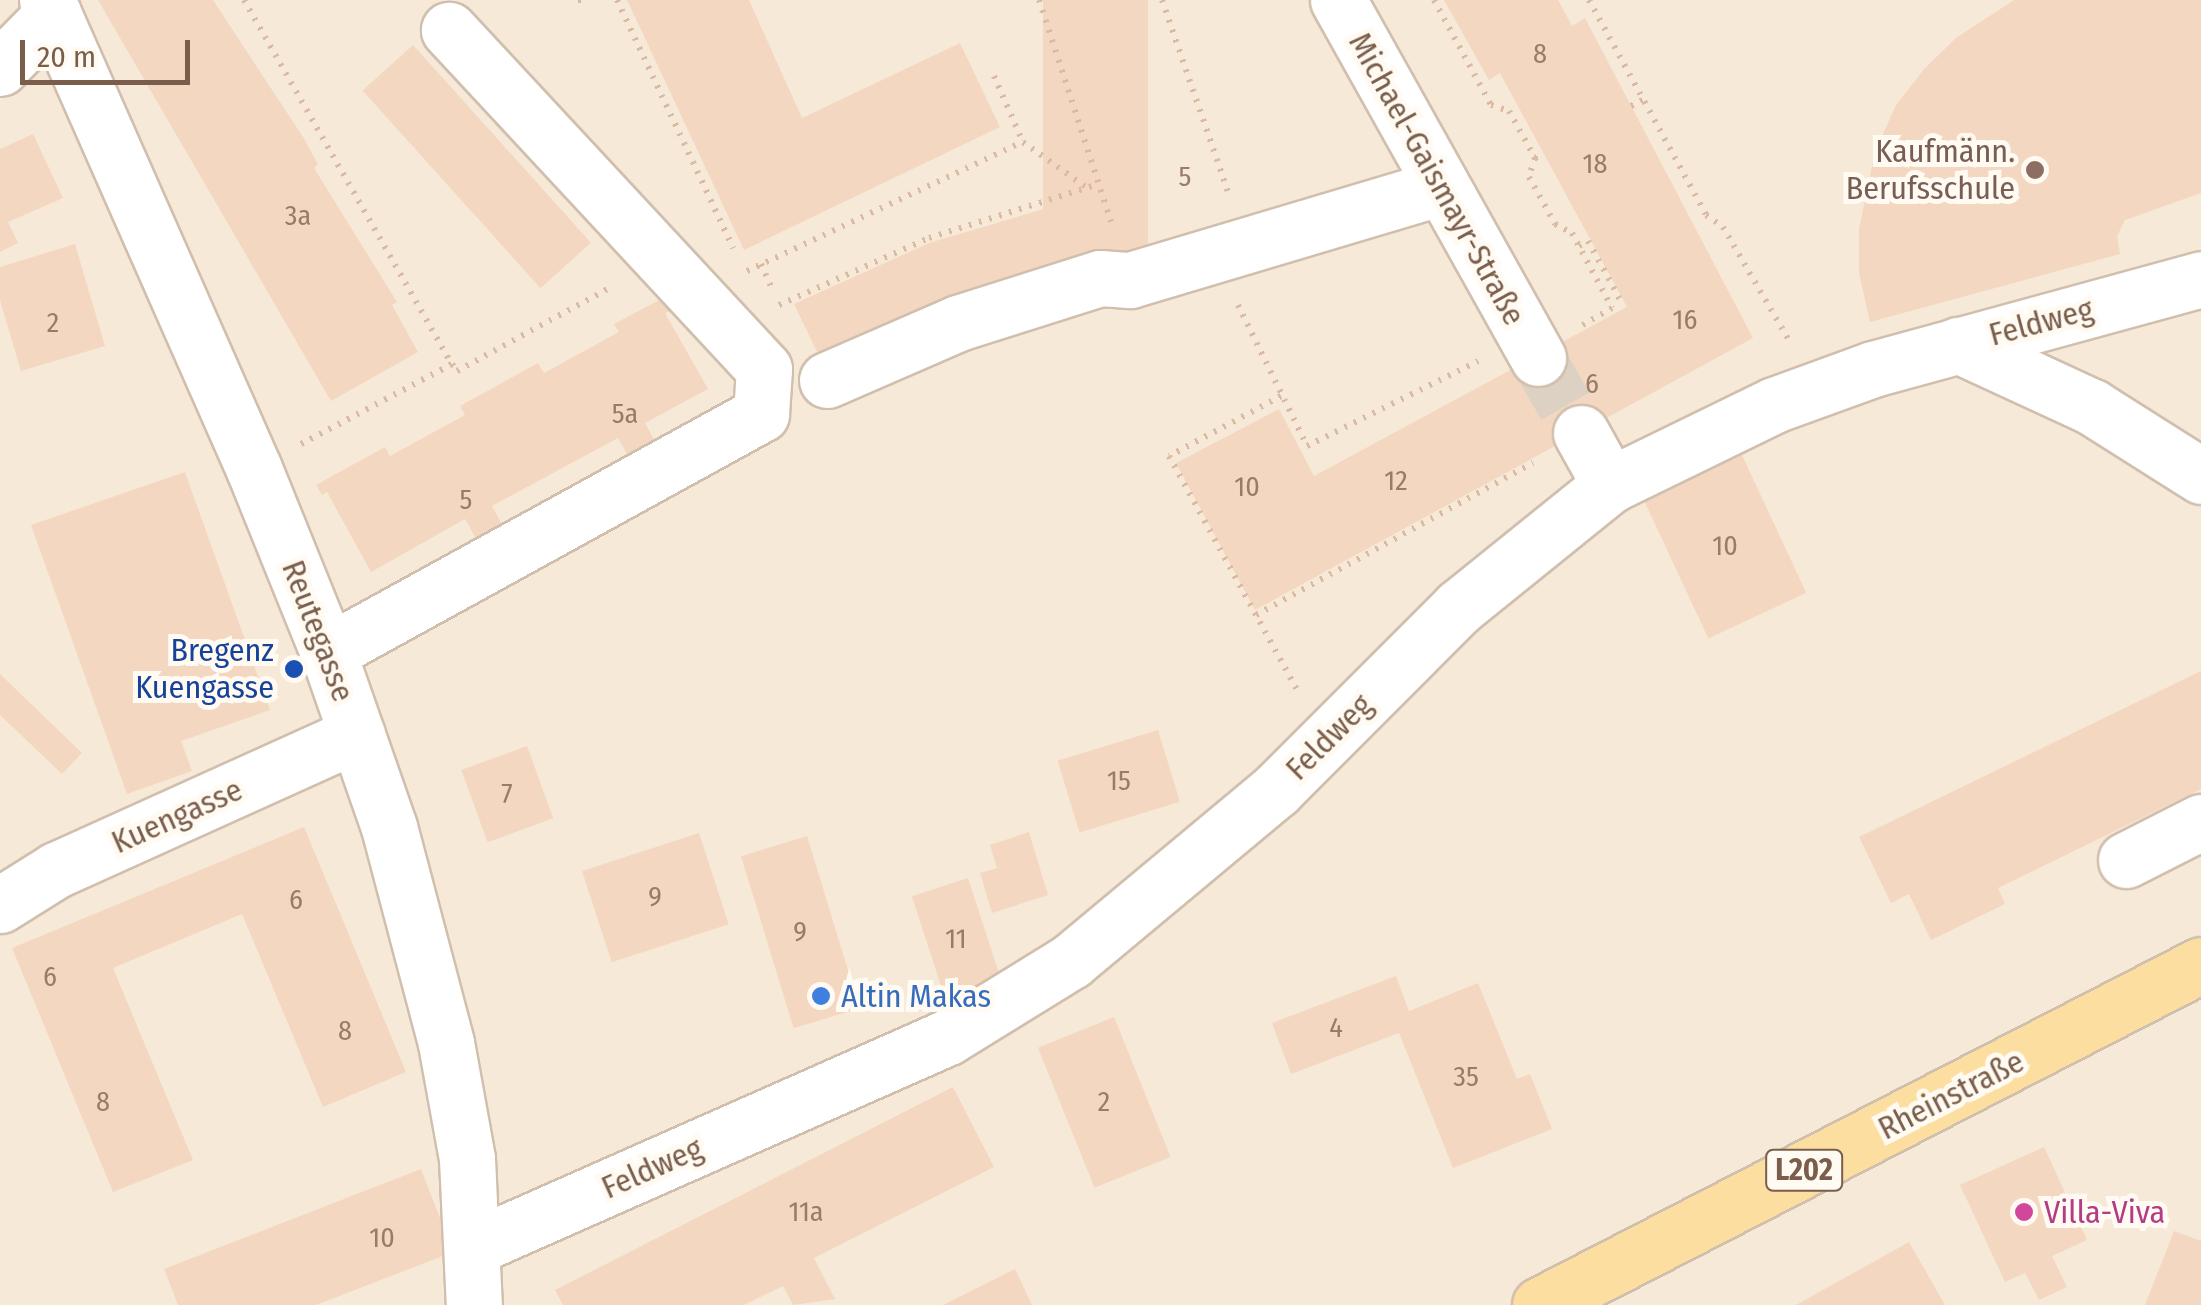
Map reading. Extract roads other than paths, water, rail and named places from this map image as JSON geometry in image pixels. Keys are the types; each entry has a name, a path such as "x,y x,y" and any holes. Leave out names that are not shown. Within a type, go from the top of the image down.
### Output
{"main road":[{"name":"Rheinstraße","path":"1540,1305 2201,965"}],"street":[{"name":"Michael-Gaismayr-Straße","path":"1338,0 1438,188 1532,349"},
{"path":"0,68 50,7"},
{"name":"Reutegasse","path":"50,7 254,470 357,734 418,922 446,1043 467,1159 469,1288"},
{"path":"328,652 760,414 764,370 449,30"},
{"path":"828,380 958,323 1100,278 1130,280 1438,188"},
{"name":"Feldweg","path":"469,1288 1003,1006 1071,961 1325,742 1459,607 1610,485 1692,442 1818,390 1958,345 2201,278"},
{"path":"1958,345 2092,408 2201,476"},
{"path":"1581,434 1610,485"},
{"name":"Kuengasse","path":"0,904 56,870 357,734"},
{"path":"2126,860 2201,822"}],"tunnel":[{"path":"1538,358 1581,433"}],"place":[{"name":"Kaufmänn. Berufsschule","path":"2035,170"},
{"name":"Bregenz Kuengasse","path":"294,669"},
{"name":"Altin Makas","path":"821,996"},
{"name":"Villa-Viva","path":"2024,1212"}]}
